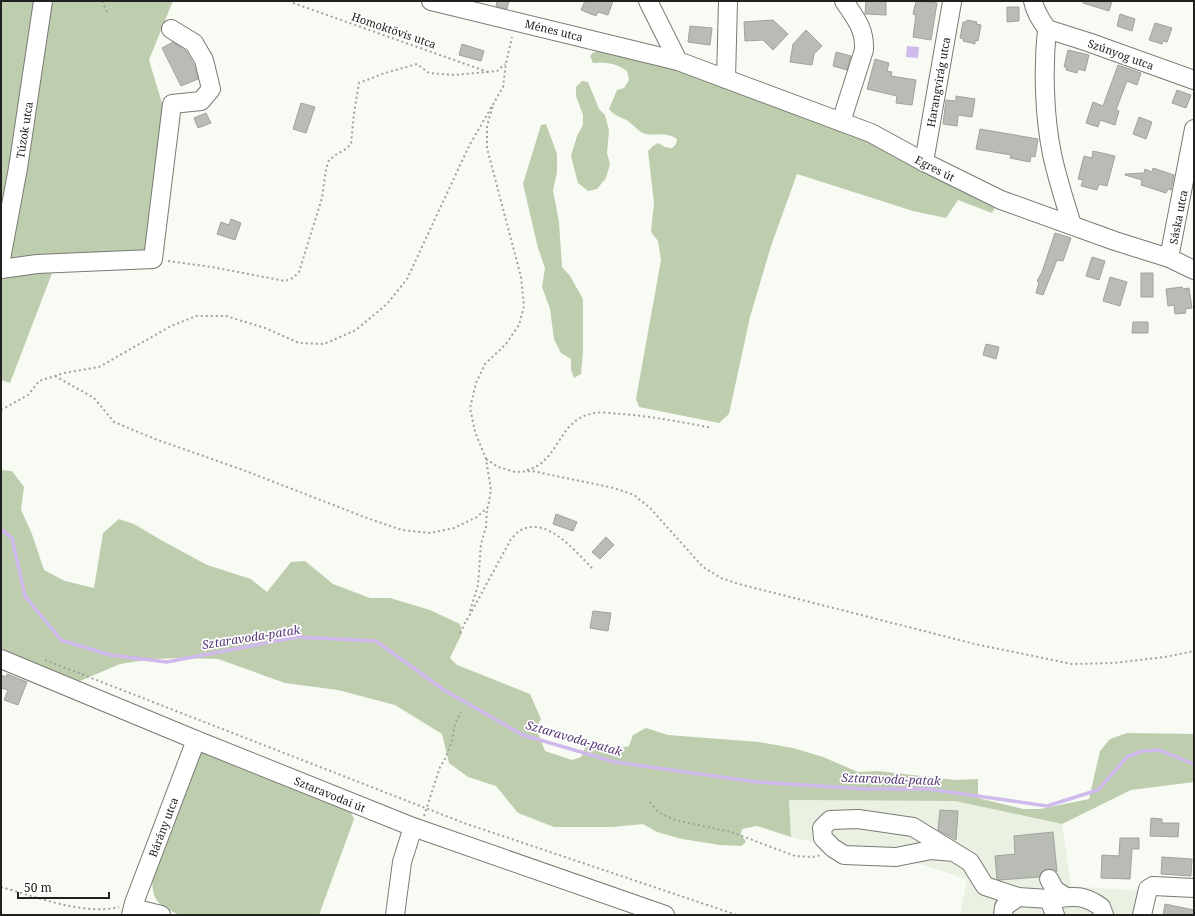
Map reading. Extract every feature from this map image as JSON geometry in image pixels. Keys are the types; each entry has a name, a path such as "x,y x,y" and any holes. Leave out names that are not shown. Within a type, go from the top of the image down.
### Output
{"street":[{"name":"Túzok utca","path":"1,259 18,168 43,1"},
{"name":"Ménes utca","path":"431,1 678,61"},
{"path":"648,1 678,61"},
{"path":"726,79 728,1"},
{"path":"841,122 864,50 865,42 860,25 844,1"},
{"path":"1034,1 1034,6 1040,20 1047,29 1044,55 1052,153 1072,225"},
{"name":"Harangvirág utca","path":"924,162 952,2"},
{"path":"1,269 37,264 153,259 172,104 201,101 211,89 204,60 194,43 171,29"},
{"name":"Szúnyog utca","path":"1047,29 1194,80"},
{"name":"Egres út","path":"678,61 871,133 924,162 1001,200 1170,258 1194,270"},
{"name":"Sáska utca","path":"1170,258 1194,129"},
{"name":"Sztaravodai út","path":"1,659 196,740 417,828 665,915"},
{"name":"Bárány utca","path":"133,909 196,740"},
{"path":"954,852 931,850 896,857 844,855 833,848 823,838 822,828 830,820 858,819 912,827 928,838 954,852 970,862 985,886 1018,897 1057,904 1075,896 1089,899 1101,907 1104,915"},
{"path":"395,915 402,862 417,828"},
{"path":"1049,879 1055,890 1057,904"},
{"path":"1142,915 1148,889 1153,886 1194,888"},
{"path":"1003,915 1004,907 1018,897"},
{"path":"133,909 161,915"}],"path":[{"path":"102,1 108,14"},
{"name":"Homoktövis utca","path":"293,3 489,72"},
{"path":"1,410 28,395 39,381 64,373 99,367 171,326 196,316 226,316 265,328 300,343 324,344 356,330 387,304 407,279 469,146 503,86 506,63 513,32 525,23"},
{"path":"153,259 212,267 285,281 293,278 299,272 322,198 326,169 329,160 351,144 359,83 416,64 429,73 454,75 497,72 506,63"},
{"path":"467,620 478,585 481,544 486,527 491,490 486,459 475,432 470,408 476,383 485,364 506,344 519,325 524,306 521,276 488,148 487,126 493,105"},
{"path":"55,376 94,398 114,422 155,439 243,470 402,530 430,533 454,528 477,517 488,507"},
{"path":"486,459 498,467 515,472 531,469 540,464 550,455 578,418 591,413 605,412 649,416 712,428"},
{"path":"522,471 532,471 614,488 634,495 650,508 703,567 721,578 739,584 975,644 1072,664 1114,663 1165,657 1194,651"},
{"path":"460,633 511,539 520,530 542,528 553,533 592,568"},
{"path":"45,660 464,823 736,915"},
{"path":"417,828 427,808 440,767 452,741 455,724 461,712"},
{"path":"650,802 658,812 675,820 731,832 795,856 813,857 823,855 833,848"},
{"path":"1,887 73,907 110,910 133,909"}],"shaded area":[{"path":"907,46 919,47 918,58 906,57"},
{"path":"789,800 955,801 1062,824 1071,886 1141,891 1136,915 960,915 967,879 914,862 823,845 791,837"}],"green space":[{"path":"1,1 175,1 172,3 149,60 165,113 146,252 54,268 10,383 1,380"},
{"path":"602,50 663,64 839,127 995,208 992,213 958,200 946,218 913,211 797,174 771,246 750,317 729,414 719,423 639,407 636,399 661,260 658,241 651,232 654,203 648,151 658,143 665,147 672,148 676,144 677,139 665,134 643,133 628,121 615,115 609,109 617,90 624,88 629,80 627,71 619,66 607,63 593,63 590,56 594,52"},
{"path":"582,81 588,82 599,109 605,115 609,130 607,153 610,164 606,178 597,189 588,191 578,183 571,156 577,136 583,125 583,115 576,96 576,87"},
{"path":"546,124 557,154 557,172 553,190 559,222 562,267 570,276 583,299 583,351 581,374 574,378 571,370 571,359 561,353 554,339 550,309 542,287 545,268 538,248 523,184 541,125"},
{"path":"1,470 12,471 24,487 21,510 32,534 44,570 65,581 94,588 103,533 119,519 134,524 207,565 251,579 267,592 291,562 305,561 333,584 370,598 390,598 430,610 460,624 462,633 450,658 457,665 530,694 541,719 536,728 545,751 572,760 581,757 588,742 594,740 612,750 629,746 633,735 646,728 668,735 759,742 793,748 823,757 858,772 878,771 956,780 978,779 978,798 1023,809 1040,809 1089,799 1100,751 1110,739 1127,733 1194,734 1194,782 1131,790 1062,824 955,801 789,800 791,837 757,826 742,829 741,834 746,842 741,846 720,845 682,839 657,832 643,824 613,827 554,827 518,813 496,786 468,777 449,763 442,734 395,705 338,690 285,683 218,659 152,659 120,664 80,681 1,649"},
{"path":"201,752 350,810 354,819 319,915 180,915 161,905 155,897 152,884 153,876"}],"building":[{"path":"497,1 509,1 507,9 496,6"},
{"path":"585,1 613,1 608,15 598,12 596,16 581,10"},
{"path":"866,1 886,1 886,15 865,14"},
{"path":"916,1 937,3 931,40 913,37 916,15 913,14"},
{"path":"1083,1 1112,1 1109,11 1083,3"},
{"path":"1007,7 1019,7 1019,21 1007,22"},
{"path":"1120,14 1135,19 1132,31 1117,26"},
{"path":"773,20 788,34 773,50 763,40 745,41 744,22"},
{"path":"967,20 977,22 976,24 981,25 978,41 975,40 975,44 963,41 964,39 960,38 963,22 966,22"},
{"path":"1155,23 1172,28 1167,42 1163,41 1162,44 1149,40"},
{"path":"690,26 712,28 710,45 688,42"},
{"path":"806,30 822,46 814,54 812,65 790,62 793,44"},
{"path":"173,42 186,51 194,65 198,79 181,86 162,48"},
{"path":"462,44 484,51 481,61 459,55"},
{"path":"1068,50 1089,55 1085,71 1078,69 1077,73 1066,70 1067,67 1064,67"},
{"path":"836,52 851,56 847,70 833,66"},
{"path":"875,59 889,63 887,71 892,72 891,76 916,80 912,105 896,103 897,96 867,89"},
{"path":"1118,65 1141,73 1137,85 1127,81 1116,110 1119,111 1115,125 1100,120 1098,127 1086,123 1093,102 1103,106"},
{"path":"1177,90 1191,95 1186,108 1172,103"},
{"path":"956,96 975,99 972,117 958,115 957,126 943,124 946,100 956,101"},
{"path":"301,103 315,107 306,133 293,129"},
{"path":"206,113 211,123 198,128 194,118"},
{"path":"1139,117 1152,122 1146,139 1133,134"},
{"path":"980,129 1038,139 1035,157 1031,156 1030,162 1010,158 1011,155 976,149"},
{"path":"1093,151 1115,156 1107,186 1099,184 1097,190 1081,186 1083,180 1078,179 1084,156 1092,158"},
{"path":"1153,168 1174,175 1171,190 1168,189 1166,193 1141,185 1142,180 1125,175 1144,173 1145,169 1152,172"},
{"path":"231,219 241,223 235,240 217,234 221,222 229,225"},
{"path":"1055,233 1071,238 1063,261 1057,260 1043,295 1036,293 1039,282 1037,281 1042,272"},
{"path":"1092,257 1105,261 1099,280 1086,276"},
{"path":"1141,273 1153,273 1153,297 1141,297"},
{"path":"1110,277 1127,282 1120,306 1103,301"},
{"path":"1182,287 1183,289 1189,288 1192,308 1185,309 1186,313 1175,314 1174,305 1168,306 1166,289"},
{"path":"1133,322 1148,322 1148,333 1132,333"},
{"path":"986,344 999,347 996,359 983,355"},
{"path":"556,514 577,522 573,531 553,524"},
{"path":"606,537 614,545 600,559 592,552"},
{"path":"593,611 611,613 608,631 590,628"},
{"path":"7,674 27,682 18,705 4,700 8,690 1,688 1,675 6,677"},
{"path":"940,810 958,811 956,840 938,830"},
{"path":"1151,818 1162,819 1162,823 1179,823 1178,837 1150,836"},
{"path":"1053,832 1057,872 1049,869 1044,870 1039,877 997,879 995,856 1015,854 1014,836"},
{"path":"1120,838 1139,838 1139,849 1132,849 1130,879 1101,878 1102,855 1119,856"},
{"path":"1162,857 1192,859 1191,876 1161,874"},
{"path":"1165,904 1194,910 1194,915 1163,915"}],"waterway":[{"name":"Sztaravoda-patak","path":"1,529 12,538 25,596 61,640 110,655 167,662 297,637 376,641 444,690 523,735 615,762 757,782 866,789 928,789 1047,806 1098,790 1127,757 1143,751 1159,750 1194,764"}]}
